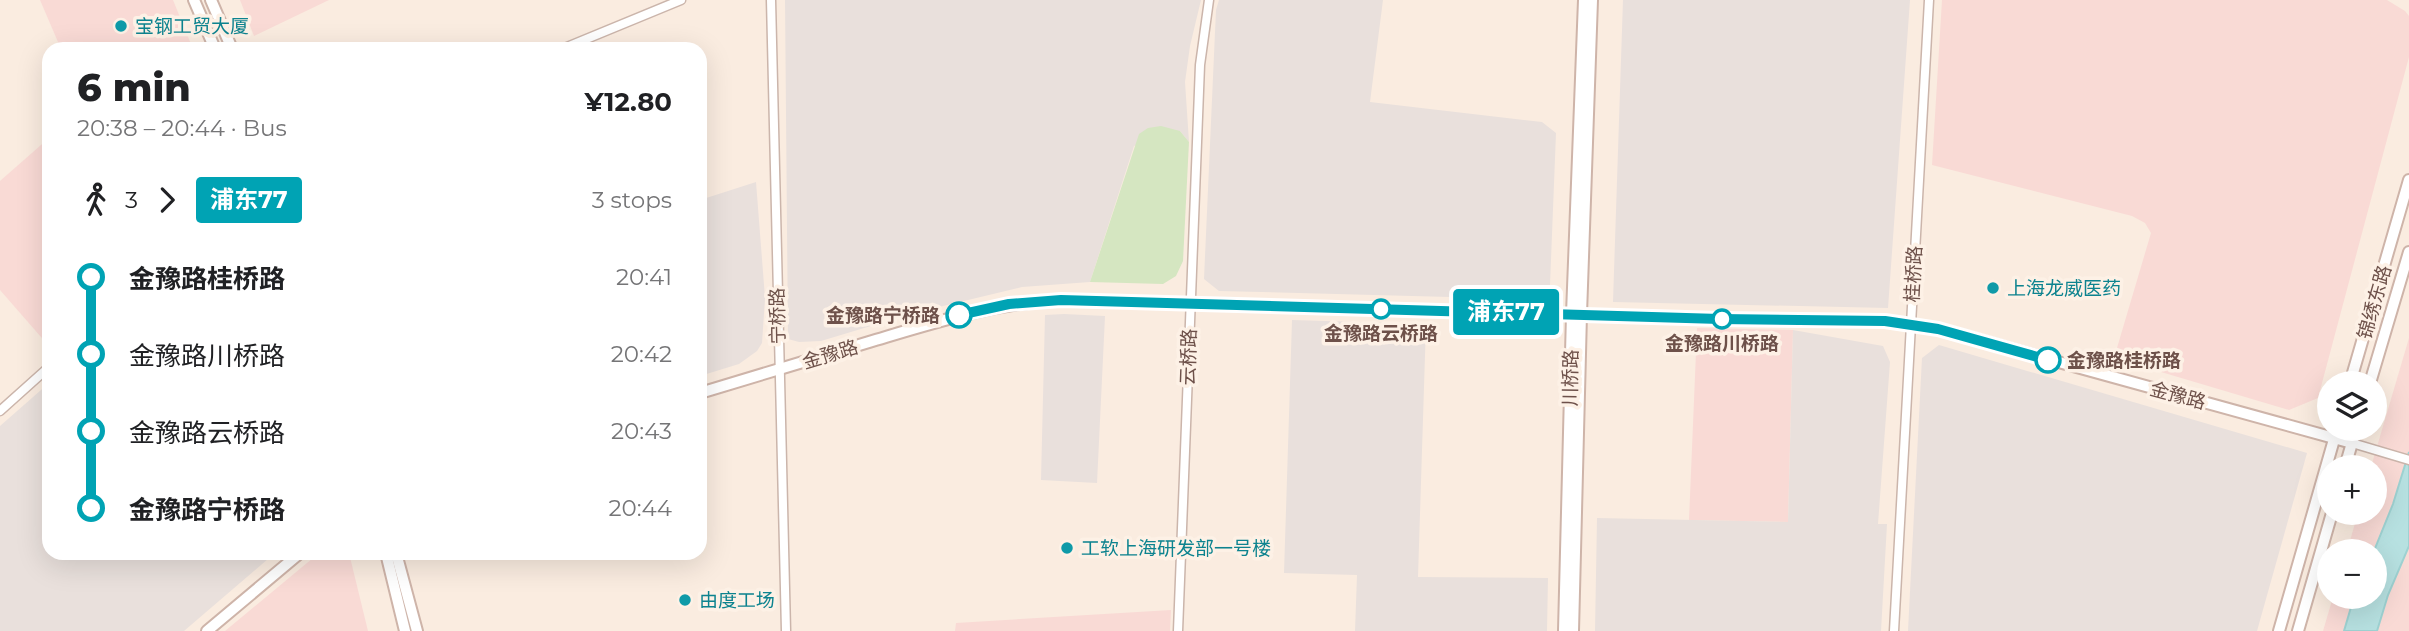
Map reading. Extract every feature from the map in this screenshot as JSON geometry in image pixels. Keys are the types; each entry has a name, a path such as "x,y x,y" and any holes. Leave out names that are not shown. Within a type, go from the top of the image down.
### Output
{"street":[{"path":"194,0 212,42"},
{"path":"211,0 229,42"},
{"path":"579,42 681,0"},
{"name":"宁桥路","path":"771,0 786,631"},
{"name":"云桥路","path":"1178,631 1200,65 1209,0"},
{"name":"川桥路","path":"1564,631 1584,0"},
{"name":"川桥路","path":"1573,631 1576,314 1592,0"},
{"name":"桂桥路","path":"1894,631 1928,0"},
{"name":"锦绣东路","path":"2353,371 2409,180"},
{"name":"锦绣东路","path":"2374,371 2409,252"},
{"name":"金豫路","path":"707,391 960,315 1009,304 1061,300 1720,319 1885,321 1950,332 2317,428"},
{"path":"0,411 42,374"},
{"path":"2279,631 2334,441"},
{"name":"金豫路","path":"2349,441 2409,460"},
{"path":"2348,455 2352,443"},
{"path":"2298,631 2329,525"},
{"path":"207,631 292,560"},
{"path":"388,560 405,631"},
{"path":"398,560 416,631"}],"shaded area":[{"path":"40,0 173,0 190,42 58,42"},
{"path":"240,0 329,0 254,36"},
{"path":"785,0 1201,0 1185,82 1189,142 1180,131 1134,146 1090,282 1022,287 914,313 821,341 799,342 788,339"},
{"path":"1219,0 1383,0 1370,102 1542,122 1556,133 1550,285 1530,299 1219,291 1204,279 1216,10"},
{"path":"1623,0 1910,0 1888,308 1613,302"},
{"path":"1942,0 2387,0 2409,16 2409,57 2325,371 2317,371 2317,398 2289,410 2114,358 2151,233 2145,223 2132,216 1932,165"},
{"path":"42,144 42,338 0,290 0,181"},
{"path":"756,182 765,298 762,343 757,351 739,364 707,374 707,198"},
{"path":"1045,315 1105,316 1097,483 1041,480"},
{"path":"1292,320 1426,324 1418,577 1548,578 1547,631 1355,631 1357,575 1284,573"},
{"path":"1697,328 1793,330 1788,522 1689,520"},
{"path":"1793,330 1883,346 1890,362 1878,524 1887,524 1881,631 1595,631 1597,518 1788,522"},
{"path":"2409,338 2409,631 2323,631 2329,609 2387,609 2387,539 2350,539 2355,525 2387,525 2387,455 2375,455 2379,441 2387,441 2387,413"},
{"path":"1939,345 2307,453 2257,631 1908,631 1922,358"},
{"path":"42,389 42,560 267,560 184,631 0,631 0,426"},
{"path":"311,560 351,560 368,631 225,631"},
{"path":"1171,610 1170,631 955,631 956,623"}],"green space":[{"path":"1161,126 1180,131 1189,142 1183,261 1176,276 1163,284 1090,282 1139,134 1148,128"}],"water":[{"path":"2409,452 2409,546 2387,598 2387,539 2379,539 2385,525 2387,525"},
{"path":"2350,609 2384,609 2377,631 2344,631"}],"bus line":[{"name":"浦东77","path":"959,315 1009,304 1061,300 1720,319 1885,321 1938,329 2048,360"}],"place":[{"name":"宝钢工贸大厦","path":"121,26"},
{"name":"上海龙威医药","path":"1993,288"},
{"name":"金豫路云桥路","path":"1381,309"},
{"name":"金豫路宁桥路","path":"959,315"},
{"name":"金豫路川桥路","path":"1722,319"},
{"name":"金豫路桂桥路","path":"2048,360"},
{"name":"工软上海研发部一号楼","path":"1067,548"},
{"name":"由度工场","path":"685,600"}]}
